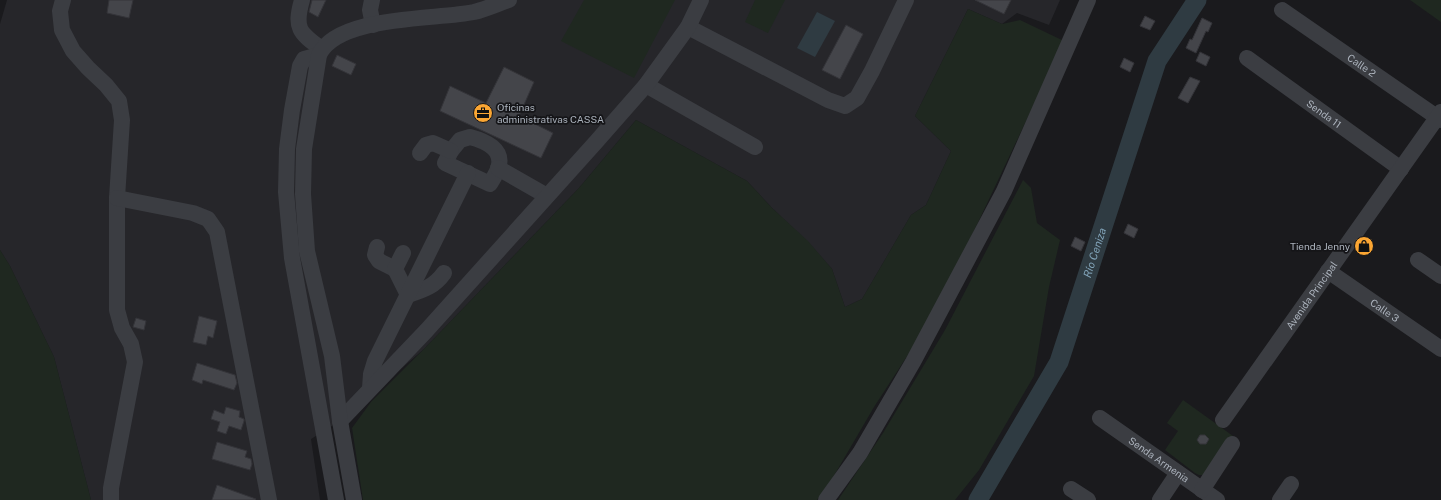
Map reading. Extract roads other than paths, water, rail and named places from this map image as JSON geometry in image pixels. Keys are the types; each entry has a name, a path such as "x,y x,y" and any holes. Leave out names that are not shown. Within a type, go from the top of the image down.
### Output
{"street":[{"path":"63,0 60,11 62,30 73,51 106,85 119,101 122,120 117,198 117,310 122,328 131,344 135,362 111,488 111,500"},
{"path":"302,0 298,14 299,27 306,38 320,52"},
{"path":"372,0 370,10 373,25"},
{"path":"336,500 292,258 286,192 287,150 300,66 304,59 320,52 338,35 354,28 414,18 474,12 509,0"},
{"path":"340,421 426,331 646,85 688,27 701,0"},
{"path":"688,27 828,100 845,106 857,98 872,71 906,0"},
{"path":"826,500 860,453 913,362 1004,191 1088,0"},
{"name":"Calle 2","path":"1282,10 1440,116"},
{"path":"320,52 304,149 303,194 307,251 332,356 340,421 354,500"},
{"name":"Senda 11","path":"1247,58 1401,169"},
{"path":"646,85 755,147"},
{"name":"Avenida Principal","path":"1223,420 1440,116"},
{"path":"470,137 482,140 493,147 499,158 498,168 490,184 445,162 451,151 460,140 470,137"},
{"path":"420,153 426,145 433,143 451,151"},
{"path":"498,168 547,196"},
{"path":"370,388 371,374 375,362 468,173"},
{"path":"117,198 193,213 208,219 217,232 269,500"},
{"path":"377,247 375,255 379,261 395,269 408,295"},
{"path":"395,269 403,253"},
{"path":"1418,260 1441,276"},
{"name":"Calle 3","path":"1328,271 1441,349"},
{"path":"408,295 427,289 438,282 444,274"},
{"name":"Senda Armenia","path":"1100,418 1217,500"},
{"path":"1202,490 1232,444"},
{"path":"1160,500 1178,473"},
{"path":"1280,500 1291,484"},
{"path":"1071,488 1088,500"}],"waterway":[{"name":"Río Ceniza","path":"978,500 1059,362 1157,61 1197,0"}],"place":[{"name":"Oficinas administrativas CASSA","path":"483,113"},
{"name":"Tienda Jenny","path":"1364,246"}]}
